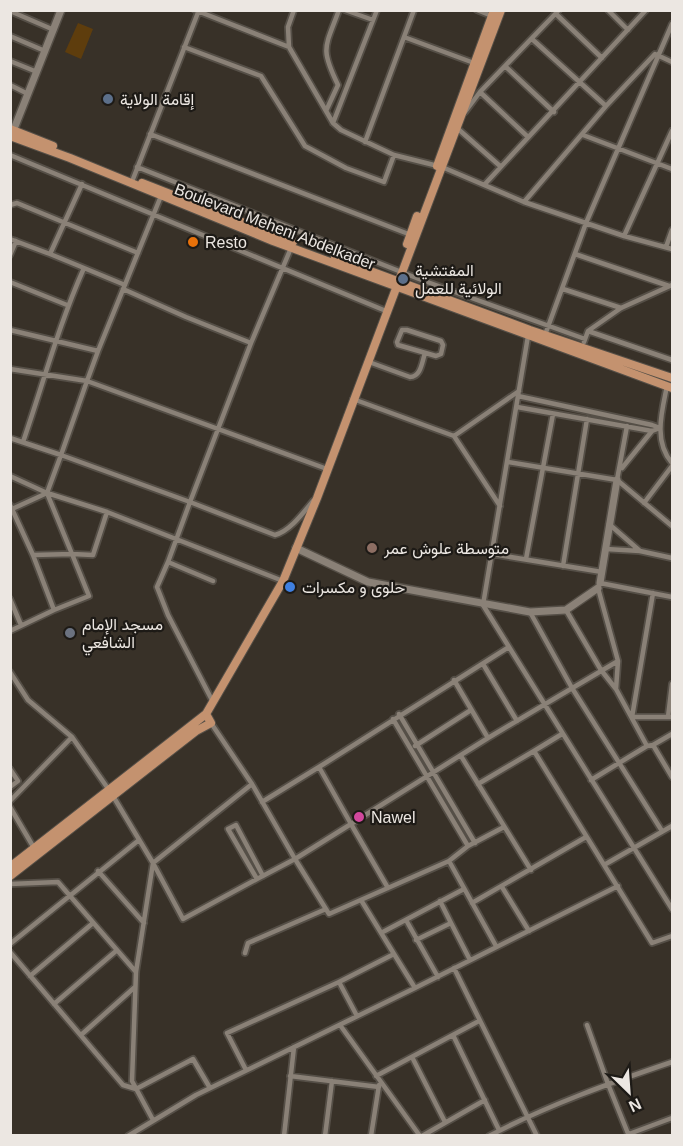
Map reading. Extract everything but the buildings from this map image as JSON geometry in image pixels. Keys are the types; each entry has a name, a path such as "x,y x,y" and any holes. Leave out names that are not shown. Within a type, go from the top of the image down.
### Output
{"main road":[{"path":"440,166 457,128 501,10"},
{"path":"10,876 206,714 282,581 317,498 392,297 493,13"},
{"name":"Boulevard Meheni Abdelkader","path":"11,134 133,179 395,284"},
{"name":"Boulevard Meheni Abdelkader","path":"11,134 273,241 529,333 670,387"},
{"path":"529,333 545,335 672,376"},
{"path":"11,866 196,731 211,723 206,714"}],"street":[{"path":"11,134 14,118 28,94 62,10"},
{"path":"294,10 288,27 289,47 333,123 341,130 394,155 440,166 524,202 624,236 672,249"},
{"path":"326,111 338,86 327,64 325,49 339,10"},
{"path":"345,10 373,20"},
{"path":"333,123 377,10"},
{"path":"365,142 414,10"},
{"path":"477,10 493,13"},
{"path":"608,10 628,30"},
{"path":"485,184 646,10"},
{"path":"10,11 54,30"},
{"path":"133,179 197,11 289,47"},
{"path":"461,117 504,66 558,12 602,58"},
{"path":"545,335 586,223 672,24"},
{"path":"10,36 45,51"},
{"path":"404,38 474,63"},
{"path":"532,39 606,106"},
{"path":"184,47 261,76 305,146 346,168 384,182 394,155"},
{"path":"524,202 606,106 655,54 672,62"},
{"path":"10,61 37,72"},
{"path":"504,66 554,112"},
{"path":"10,85 28,94"},
{"path":"480,92 528,137"},
{"path":"457,128 500,166"},
{"path":"624,236 672,131"},
{"path":"150,134 413,236"},
{"path":"583,135 672,169"},
{"path":"10,155 386,311"},
{"path":"137,167 400,271 585,339"},
{"path":"50,254 82,184"},
{"path":"10,631 89,596 47,493 98,351 161,196"},
{"path":"10,205 17,203 138,253"},
{"path":"666,247 672,230"},
{"path":"10,255 13,240 84,268 186,317 250,343"},
{"path":"213,702 168,615 157,587 219,430 250,343 284,268 291,247"},
{"path":"575,254 671,286"},
{"path":"23,442 67,305 84,268"},
{"path":"10,282 67,305"},
{"path":"582,348 588,331 621,308 671,286"},
{"path":"563,289 621,308"},
{"path":"10,330 98,351"},
{"path":"402,330 443,342 439,355 425,353 398,345 402,330"},
{"path":"588,331 672,360"},
{"path":"529,333 483,605 672,909"},
{"path":"368,361 414,377 418,374 425,353"},
{"path":"10,378 12,370 87,381 327,469"},
{"path":"644,503 672,464 662,445 660,428 672,376"},
{"path":"454,436 519,394 652,424 660,428"},
{"path":"353,399 454,436 500,506"},
{"path":"518,407 652,431"},
{"path":"526,560 553,414"},
{"path":"563,566 587,419"},
{"path":"616,689 618,661 599,586 627,426"},
{"path":"620,471 652,431 660,428"},
{"path":"10,438 275,535 281,533 299,518 317,498"},
{"path":"508,462 617,480 672,526"},
{"path":"10,476 47,493 107,512 282,581"},
{"path":"47,493 11,507 13,518 33,555 54,610"},
{"path":"33,555 93,555 107,512"},
{"path":"609,524 640,551"},
{"path":"296,548 369,582 530,612 566,610 599,586 672,597"},
{"path":"606,549 640,551 672,558"},
{"path":"492,554 602,572"},
{"path":"168,562 213,581"},
{"path":"632,717 653,593"},
{"path":"10,599 21,625"},
{"path":"566,610 650,746 671,770 672,777"},
{"path":"530,612 572,688 662,831"},
{"path":"262,802 509,647"},
{"path":"10,672 28,700 72,737 111,793 153,862 183,919 295,859 488,738 618,661"},
{"path":"483,663 517,721"},
{"path":"454,681 488,738"},
{"path":"632,717 670,717 672,684"},
{"path":"411,750 471,710"},
{"path":"399,714 475,843"},
{"path":"393,719 468,846"},
{"path":"211,723 252,784 329,914 449,861 468,846 504,827"},
{"path":"478,784 562,734"},
{"path":"591,780 672,734"},
{"path":"10,801 72,737"},
{"path":"534,751 652,943 672,936"},
{"path":"461,756 531,870"},
{"path":"319,767 388,888"},
{"path":"10,769 23,788"},
{"path":"10,788 18,781"},
{"path":"153,1120 132,1081 136,972 153,862 252,784"},
{"path":"10,807 34,848"},
{"path":"257,879 228,829 236,825 264,876"},
{"path":"604,865 672,826"},
{"path":"472,903 586,837"},
{"path":"10,944 139,840"},
{"path":"449,861 496,946"},
{"path":"99,871 144,923"},
{"path":"10,884 58,882 136,972"},
{"path":"128,1136 210,1088 618,886"},
{"path":"502,887 529,931"},
{"path":"381,933 464,889"},
{"path":"361,900 415,988"},
{"path":"440,901 470,960"},
{"path":"245,953 248,943 326,909"},
{"path":"406,920 438,977"},
{"path":"30,976 93,923"},
{"path":"416,940 451,923"},
{"path":"54,1004 116,951"},
{"path":"10,952 123,1085 136,1089 193,1059 210,1088"},
{"path":"246,1070 227,1033 394,954"},
{"path":"454,968 537,1136"},
{"path":"339,982 357,1016"},
{"path":"81,1035 135,987"},
{"path":"376,1076 479,1021"},
{"path":"340,1025 380,1084 421,1136 484,1100"},
{"path":"587,1025 629,1135 672,1118"},
{"path":"453,1035 500,1130"},
{"path":"284,1136 294,1047"},
{"path":"411,1057 445,1122"},
{"path":"489,1136 526,1116 672,1062"},
{"path":"290,1076 380,1084"},
{"path":"325,1136 332,1081"},
{"path":"371,1136 380,1084"}],"shaded area":[{"path":"78,23 93,29 81,59 65,52"}],"place":[{"name":"إقامة الولاية","path":"108,99"},
{"name":"Resto","path":"193,242"},
{"name":"المفتشية الولائية للعمل","path":"403,279"},
{"name":"متوسطة علوش عمر","path":"372,548"},
{"name":"حلوى و مكسرات","path":"290,587"},
{"name":"مسجد الإمام الشافعي","path":"70,633"},
{"name":"Nawel","path":"359,817"}]}
